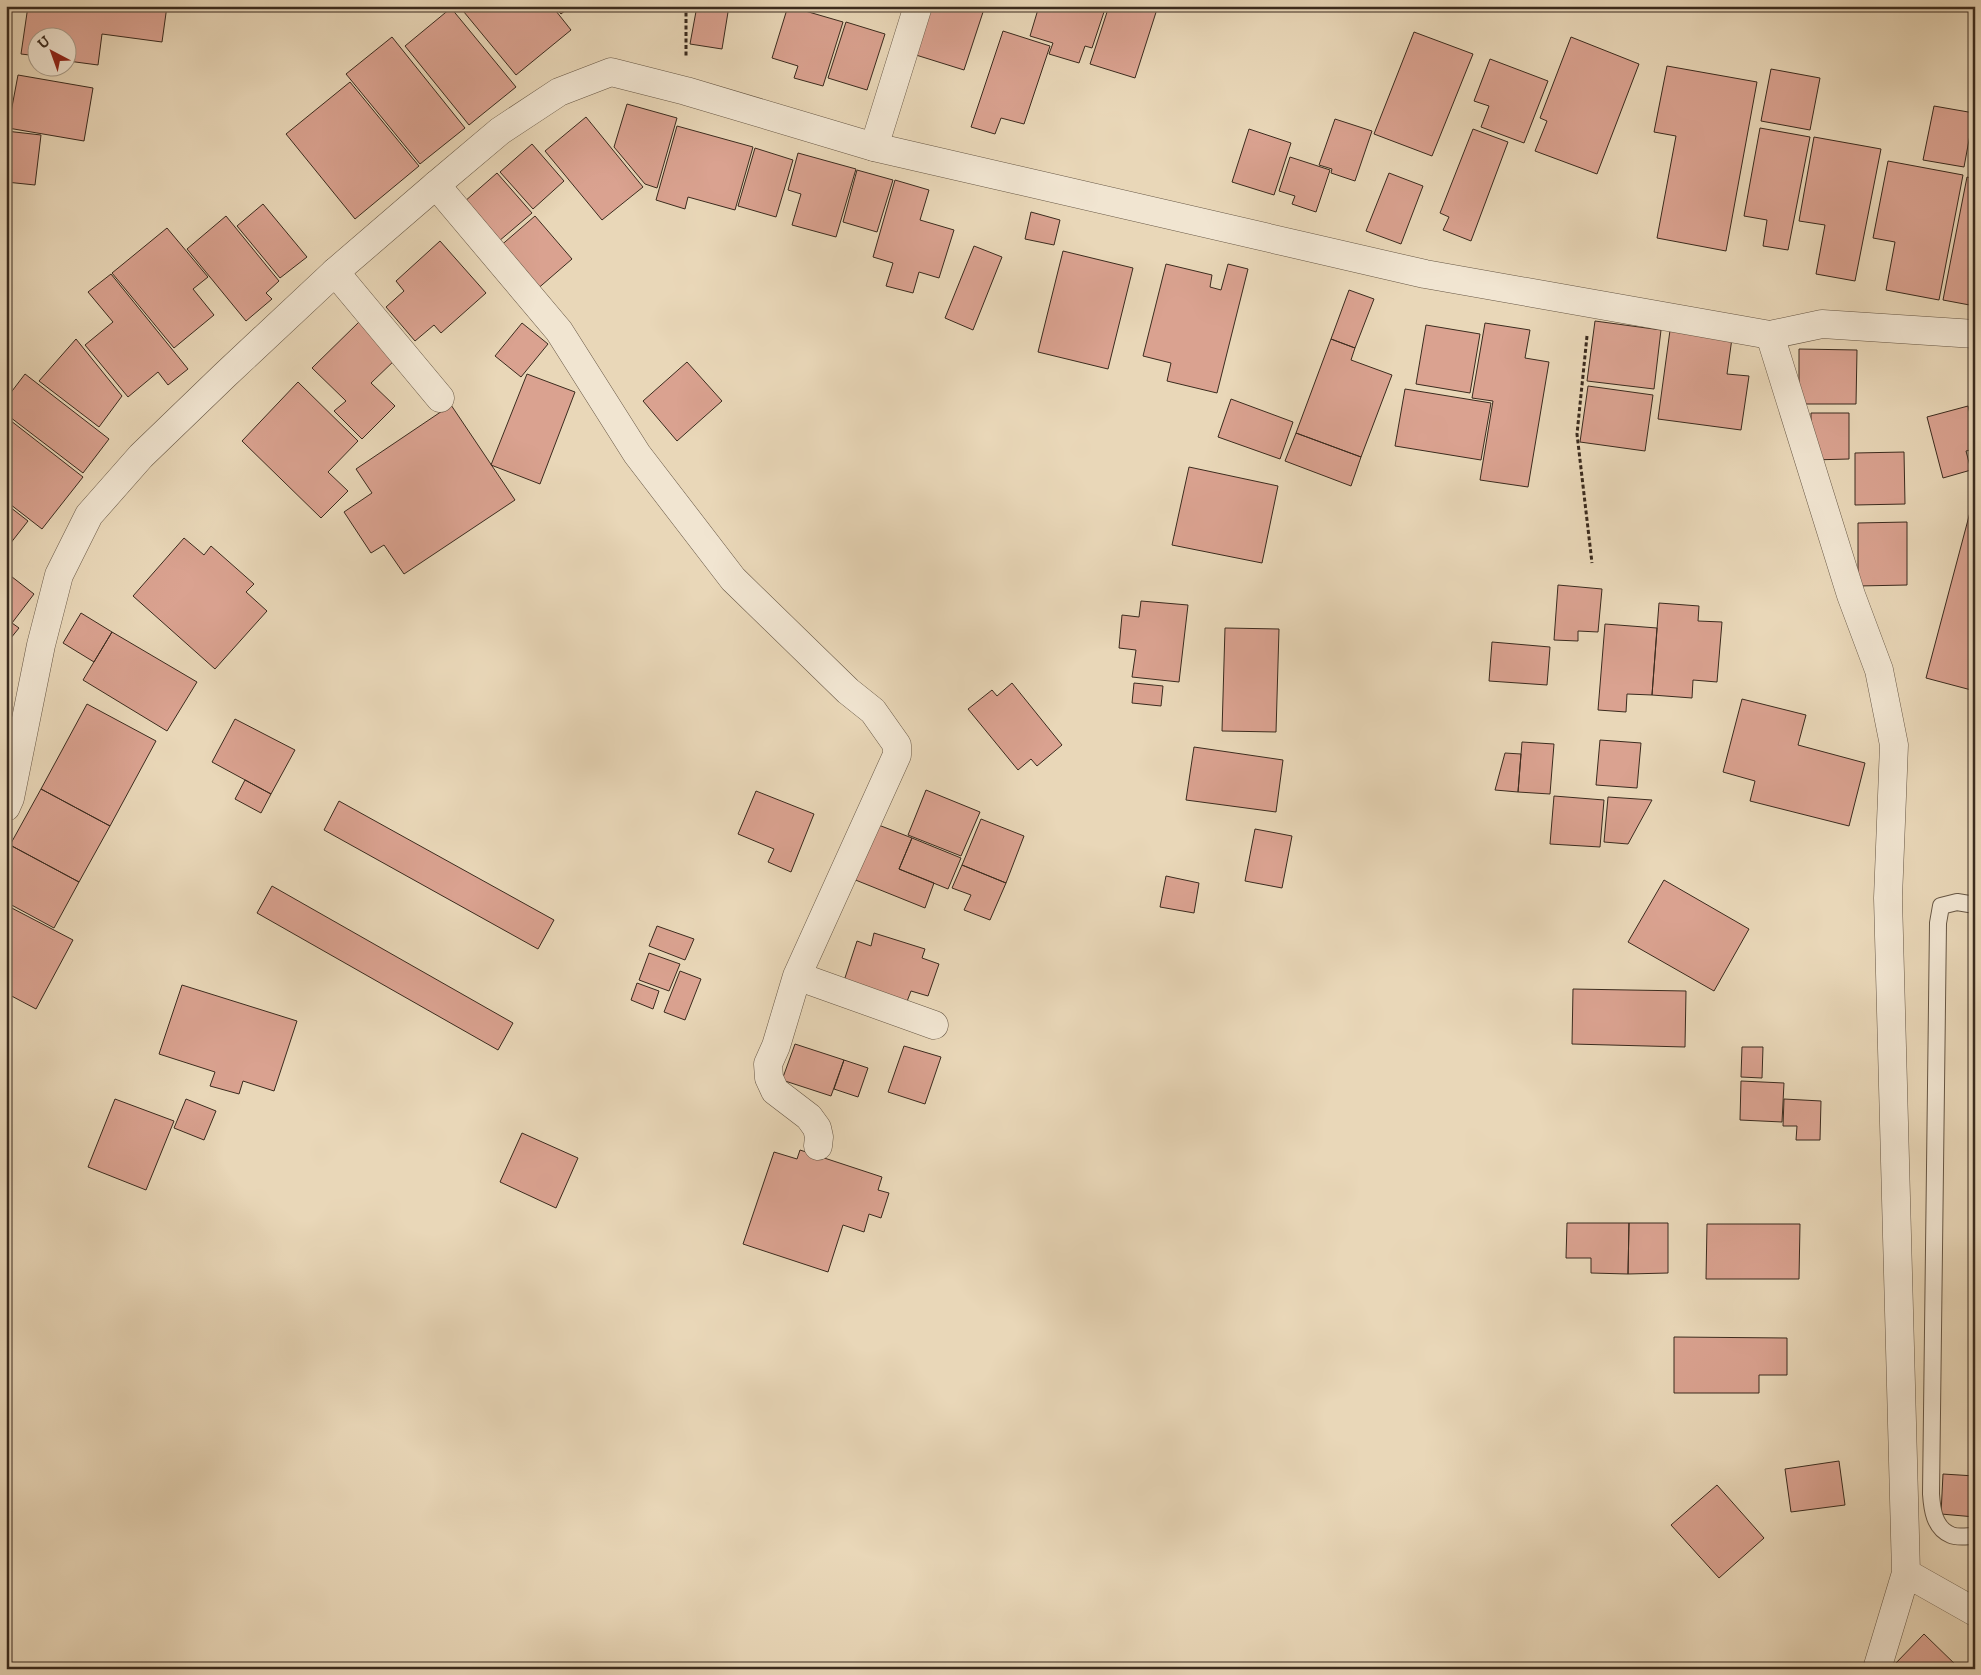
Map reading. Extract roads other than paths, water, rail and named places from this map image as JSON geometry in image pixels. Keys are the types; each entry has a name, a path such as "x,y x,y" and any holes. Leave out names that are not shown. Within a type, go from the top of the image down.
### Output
{"street":[{"path":"874,147 918,6"},
{"path":"6,807 10,798 41,645 59,575 89,514 141,456 335,272 436,185 500,132 559,92 611,72 686,91 874,147 1425,274 1770,335 1822,324 1975,334"},
{"path":"436,185 559,331 637,454 733,579 848,691 873,711 897,745 897,755 797,976 776,1046 768,1064 768,1078 775,1091 810,1117 817,1128 818,1146"},
{"path":"335,272 440,398"},
{"path":"1770,335 1851,595 1879,670 1894,745 1888,898 1906,1573 1876,1669"},
{"path":"797,976 934,1025"},
{"path":"1906,1573 1975,1612"}],"lane":[{"path":"1975,904 1957,902 1941,906 1938,923 1931,1494 1932,1514 1942,1528 1951,1536 1975,1536"}]}
